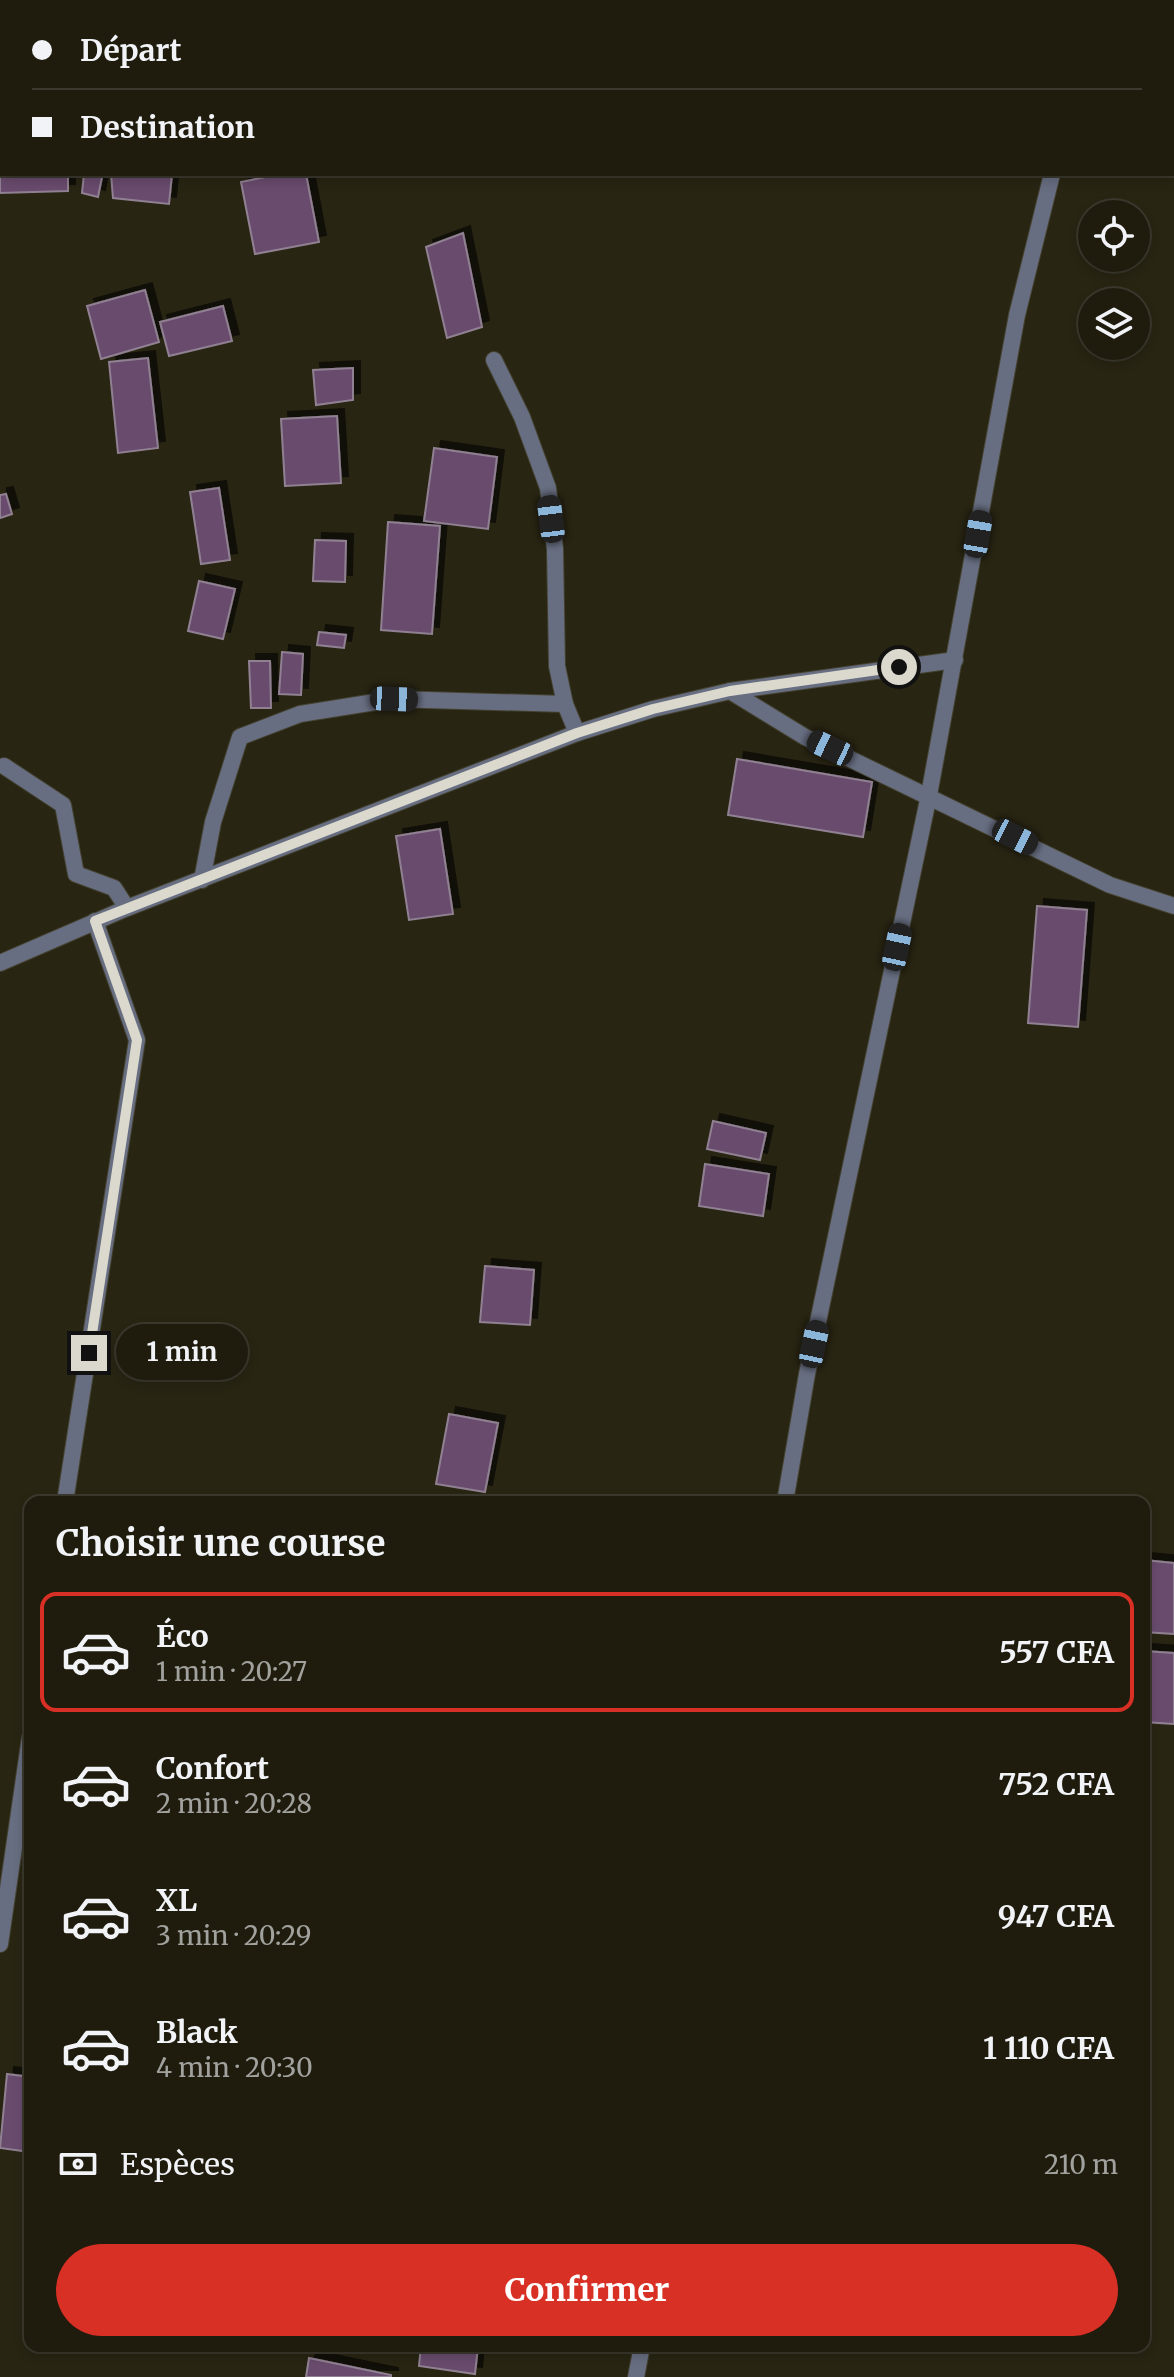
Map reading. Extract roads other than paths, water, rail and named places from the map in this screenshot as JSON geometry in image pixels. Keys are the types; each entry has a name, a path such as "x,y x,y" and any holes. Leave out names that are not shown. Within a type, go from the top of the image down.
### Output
{"street":[{"path":"786,1496 807,1374 929,795 1017,315 1052,176"},
{"path":"494,360 522,417 548,488 555,549 557,666 565,704 577,733"},
{"path":"0,963 127,908 577,733 653,709 730,691 955,660"},
{"path":"730,691 805,737 1110,885 1174,906"},
{"path":"202,880 213,822 240,737 300,714 394,699 565,704"},
{"path":"4,766 63,805 76,874 114,888 127,908"},
{"path":"66,1496 137,1040 95,921"},
{"path":"0,1944 24,1778"},
{"path":"636,2377 641,2352"}]}
